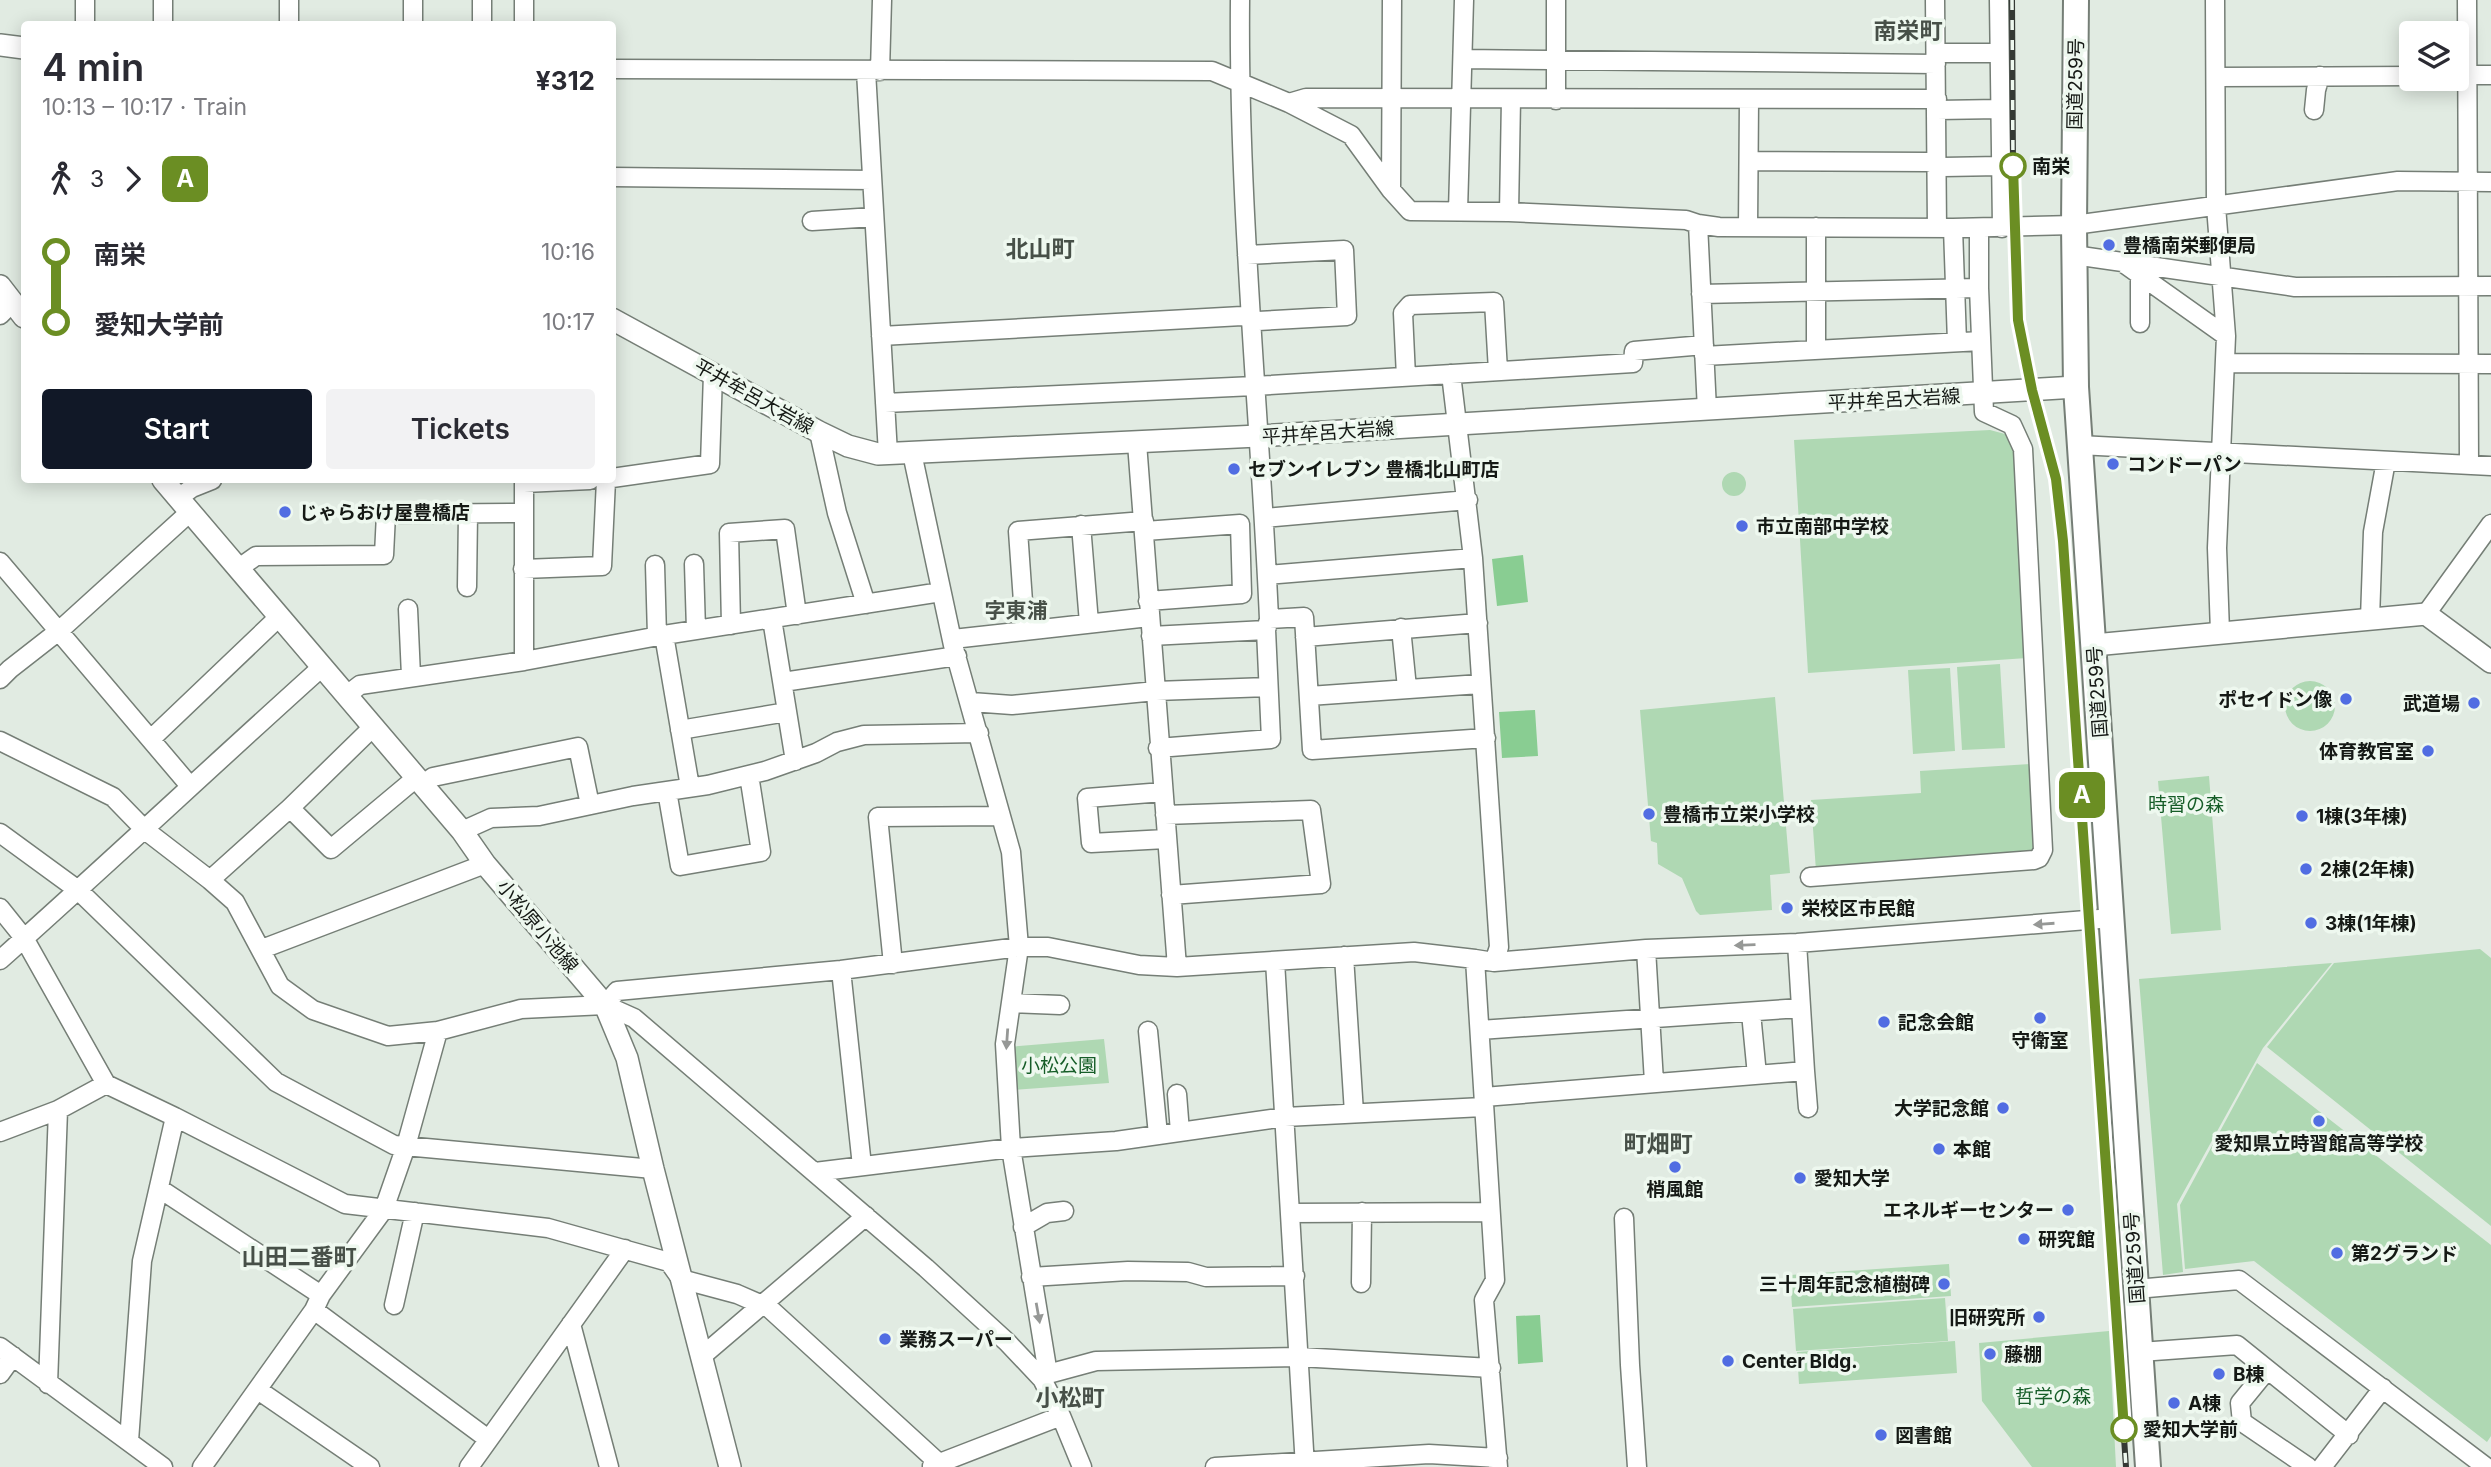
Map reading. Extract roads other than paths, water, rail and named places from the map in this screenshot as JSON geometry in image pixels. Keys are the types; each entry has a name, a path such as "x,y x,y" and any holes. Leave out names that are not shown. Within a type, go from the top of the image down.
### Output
{"highway":[{"name":"国道259号","path":"2076,0 2076,387 2148,1467"}],"main road":[{"path":"0,45 21,48"},
{"name":"平井牟呂大岩線","path":"616,321 819,432 864,451 888,454 1137,443 2076,387"},
{"name":"小松原小池線","path":"166,483 462,831 485,864 606,1005 628,1058 653,1169 730,1467"},
{"path":"2094,645 2426,614 2491,662"}],"street":[{"path":"85,0 85,21"},
{"path":"163,0 163,21"},
{"path":"289,0 289,21"},
{"path":"413,0 413,21"},
{"path":"482,0 482,21"},
{"path":"524,0 524,21"},
{"path":"882,0 873,71 872,180 888,454"},
{"path":"1158,748 1271,738 1265,518 1254,386 1239,82 1240,0"},
{"path":"1391,190 1392,0"},
{"path":"1458,211 1464,0"},
{"path":"1556,0 1556,100"},
{"path":"1935,0 1937,165 1955,289 1956,342"},
{"path":"1998,0 2002,228"},
{"path":"2216,0 2216,206 2226,336 2217,548 2220,632"},
{"path":"2466,21 2467,0"},
{"path":"1463,60 1936,58 1999,53"},
{"path":"616,69 1212,71 1289,103 1351,135 1391,190 1410,211 1509,212 1686,220 1698,224 1748,227 2002,228 2074,225 2398,181 2491,182"},
{"path":"2469,75 2491,75"},
{"path":"2314,110 2320,76"},
{"path":"2216,77 2399,76"},
{"path":"2463,91 2469,465"},
{"path":"1289,103 1306,98 1749,100 2000,109"},
{"path":"1509,212 1511,99"},
{"path":"1748,227 1749,100"},
{"path":"1749,161 1928,162 1943,167 2000,166"},
{"path":"616,177 872,180"},
{"path":"812,221 874,217"},
{"path":"1698,224 1707,410"},
{"path":"1816,228 1816,349"},
{"path":"1810,877 2034,859 2042,854 2033,607 2023,449 2012,425 1984,412 1979,228"},
{"path":"881,336 1242,316 1258,321 1347,316 1344,250 1247,255"},
{"path":"2074,255 2295,287 2491,286"},
{"path":"2122,262 2226,336"},
{"path":"2140,275 2140,323"},
{"path":"1701,294 1979,288"},
{"path":"1406,377 1403,313 1410,305 1494,302 1498,371"},
{"path":"885,403 1254,386 1633,363 1634,351 1816,349 1980,341"},
{"path":"2225,363 2491,364"},
{"path":"616,477 710,464 713,374"},
{"path":"1451,374 1468,500 1478,623 1499,947 1494,962"},
{"path":"819,432 837,513 866,604"},
{"path":"1137,443 1145,526 1158,748 1177,967"},
{"path":"2079,445 2491,466"},
{"path":"912,453 955,647 1011,852 1019,947 1005,1044 1011,1148 1045,1376 1082,1467"},
{"path":"2370,619 2373,533 2385,461"},
{"path":"3,668 60,630 184,505 192,488 204,483"},
{"path":"524,483 524,661"},
{"path":"523,569 602,566 606,483"},
{"path":"1265,518 1468,500"},
{"path":"467,587 468,513"},
{"path":"239,568 256,556 384,555 386,514 524,513"},
{"path":"783,682 1025,630 1089,623 1148,609 1242,594 1240,523 1082,525 1018,531 1025,630"},
{"path":"2426,614 2491,524"},
{"path":"1082,525 1089,623"},
{"path":"731,625 729,533 785,529 797,615"},
{"path":"1267,575 1473,558"},
{"path":"0,562 190,786"},
{"path":"694,564 696,630"},
{"path":"655,565 661,635 690,787"},
{"path":"347,695 360,685 411,676 524,661 661,635 942,592"},
{"path":"408,609 411,676"},
{"path":"151,739 280,616"},
{"path":"1151,636 1267,625 1304,617 1312,750 1486,738"},
{"path":"772,619 795,761"},
{"path":"1305,637 1478,623"},
{"path":"1401,628 1406,688"},
{"path":"0,960 145,831 190,786 322,667"},
{"path":"1309,696 1480,684"},
{"path":"971,702 1012,705 1156,691 1268,687"},
{"path":"680,730 788,712"},
{"path":"210,880 290,808 372,728"},
{"path":"462,831 491,818 539,816 749,775 795,761 837,742 864,735 979,733"},
{"path":"0,741 113,797 145,831 210,880 235,902 280,986 313,1010 388,1036 438,1031 521,1009 606,1005 634,1018 866,1216 1045,1376"},
{"path":"290,808 331,849 419,782 578,747 590,805"},
{"path":"667,791 680,866 761,852 749,775"},
{"path":"1163,792 1087,798 1091,843 1166,839"},
{"path":"1165,815 1311,810 1321,884 1171,895"},
{"path":"894,964 877,817 1001,816"},
{"path":"0,834 78,890 276,1082 394,1145 653,1169"},
{"path":"262,949 485,864"},
{"path":"0,908 24,938 106,1084 345,1204 548,1228 669,1262 681,1279 737,1294 769,1308 938,1466 1061,1416"},
{"path":"606,1005 617,991 841,970 1019,947 1048,947 1139,965 1177,967 1414,951 1494,962 1646,949 1797,943 2112,918"},
{"path":"1797,943 1808,1108"},
{"path":"1646,949 1648,1019 1654,1082"},
{"path":"1344,956 1354,1114"},
{"path":"1215,1467 1305,1464 1429,1454 1498,1462 1485,1300 1495,1280 1475,959"},
{"path":"1275,961 1305,1464"},
{"path":"841,970 862,1166"},
{"path":"1011,1003 1060,1005"},
{"path":"1480,1030 1801,1008"},
{"path":"1751,1013 1757,1075"},
{"path":"202,1467 384,1209 438,1031"},
{"path":"1148,1031 1158,1135"},
{"path":"815,1172 1011,1148 1116,1141 1285,1117 1354,1114 1654,1082 1805,1071"},
{"path":"0,1132 58,1110 106,1084"},
{"path":"1177,1094 1180,1132"},
{"path":"48,1384 58,1110"},
{"path":"129,1441 142,1261 175,1117"},
{"path":"160,1189 318,1303 488,1439"},
{"path":"1023,1227 1047,1213 1064,1211"},
{"path":"394,1305 415,1212"},
{"path":"1361,1283 1362,1212"},
{"path":"1291,1213 1490,1212"},
{"path":"701,1357 866,1216"},
{"path":"1623,1218 1637,1467"},
{"path":"469,1467 625,1249"},
{"path":"1031,1277 1128,1271 1188,1272 1206,1277 1295,1276"},
{"path":"2136,1289 2239,1280 2486,1467"},
{"path":"571,1324 608,1467"},
{"path":"2140,1352 2237,1345 2349,1435"},
{"path":"0,1374 6,1351 163,1467"},
{"path":"1045,1376 1096,1361 1299,1357 1491,1368"},
{"path":"2267,1370 2240,1403 2242,1422 2308,1467"},
{"path":"2322,1467 2383,1388"},
{"path":"258,1390 370,1467"}],"railway":[{"path":"2012,0 2013,166 2018,320 2032,390 2056,479 2063,541 2126,1467"}],"train":[{"name":"A","path":"2013,166 2018,320 2032,390 2056,479 2063,541 2124,1429"}],"place":[{"name":"南栄","path":"2013,166"},
{"name":"豊橋南栄郵便局","path":"2109,245"},
{"name":"コンドーパン","path":"2113,464"},
{"name":"セブンイレブン 豊橋北山町店","path":"1234,469"},
{"name":"じゃらおけ屋豊橋店","path":"285,512"},
{"name":"市立南部中学校","path":"1742,526"},
{"name":"ポセイドン像","path":"2346,699"},
{"name":"武道場","path":"2474,703"},
{"name":"体育教官室","path":"2428,751"},
{"name":"豊橋市立栄小学校","path":"1649,814"},
{"name":"1棟(3年棟)","path":"2302,816"},
{"name":"2棟(2年棟)","path":"2306,869"},
{"name":"栄校区市民館","path":"1787,908"},
{"name":"3棟(1年棟)","path":"2311,923"},
{"name":"守衛室","path":"2040,1018"},
{"name":"記念会館","path":"1884,1022"},
{"name":"大学記念館","path":"2003,1108"},
{"name":"愛知県立時習館高等学校","path":"2319,1121"},
{"name":"本館","path":"1939,1149"},
{"name":"梢風館","path":"1675,1167"},
{"name":"愛知大学","path":"1800,1178"},
{"name":"エネルギーセンター","path":"2068,1210"},
{"name":"研究館","path":"2024,1239"},
{"name":"第2グランド","path":"2337,1253"},
{"name":"三十周年記念植樹碑","path":"1944,1284"},
{"name":"旧研究所","path":"2039,1317"},
{"name":"業務スーパー","path":"885,1339"},
{"name":"藤棚","path":"1990,1354"},
{"name":"Center Bldg.","path":"1728,1361"},
{"name":"B棟","path":"2219,1374"},
{"name":"A棟","path":"2174,1403"},
{"name":"愛知大学前","path":"2124,1429"},
{"name":"図書館","path":"1881,1435"}],"district":[{"name":"南栄町","path":"1908,31"},
{"name":"北山町","path":"1040,249"},
{"name":"字東浦","path":"1016,611"},
{"name":"町畑町","path":"1658,1144"},
{"name":"山田二番町","path":"299,1257"},
{"name":"小松町","path":"1070,1398"}],"park label":[{"name":"時習の森","path":"2186,804"},
{"name":"小松公園","path":"1059,1065"},
{"name":"哲学の森","path":"2053,1396"}]}
